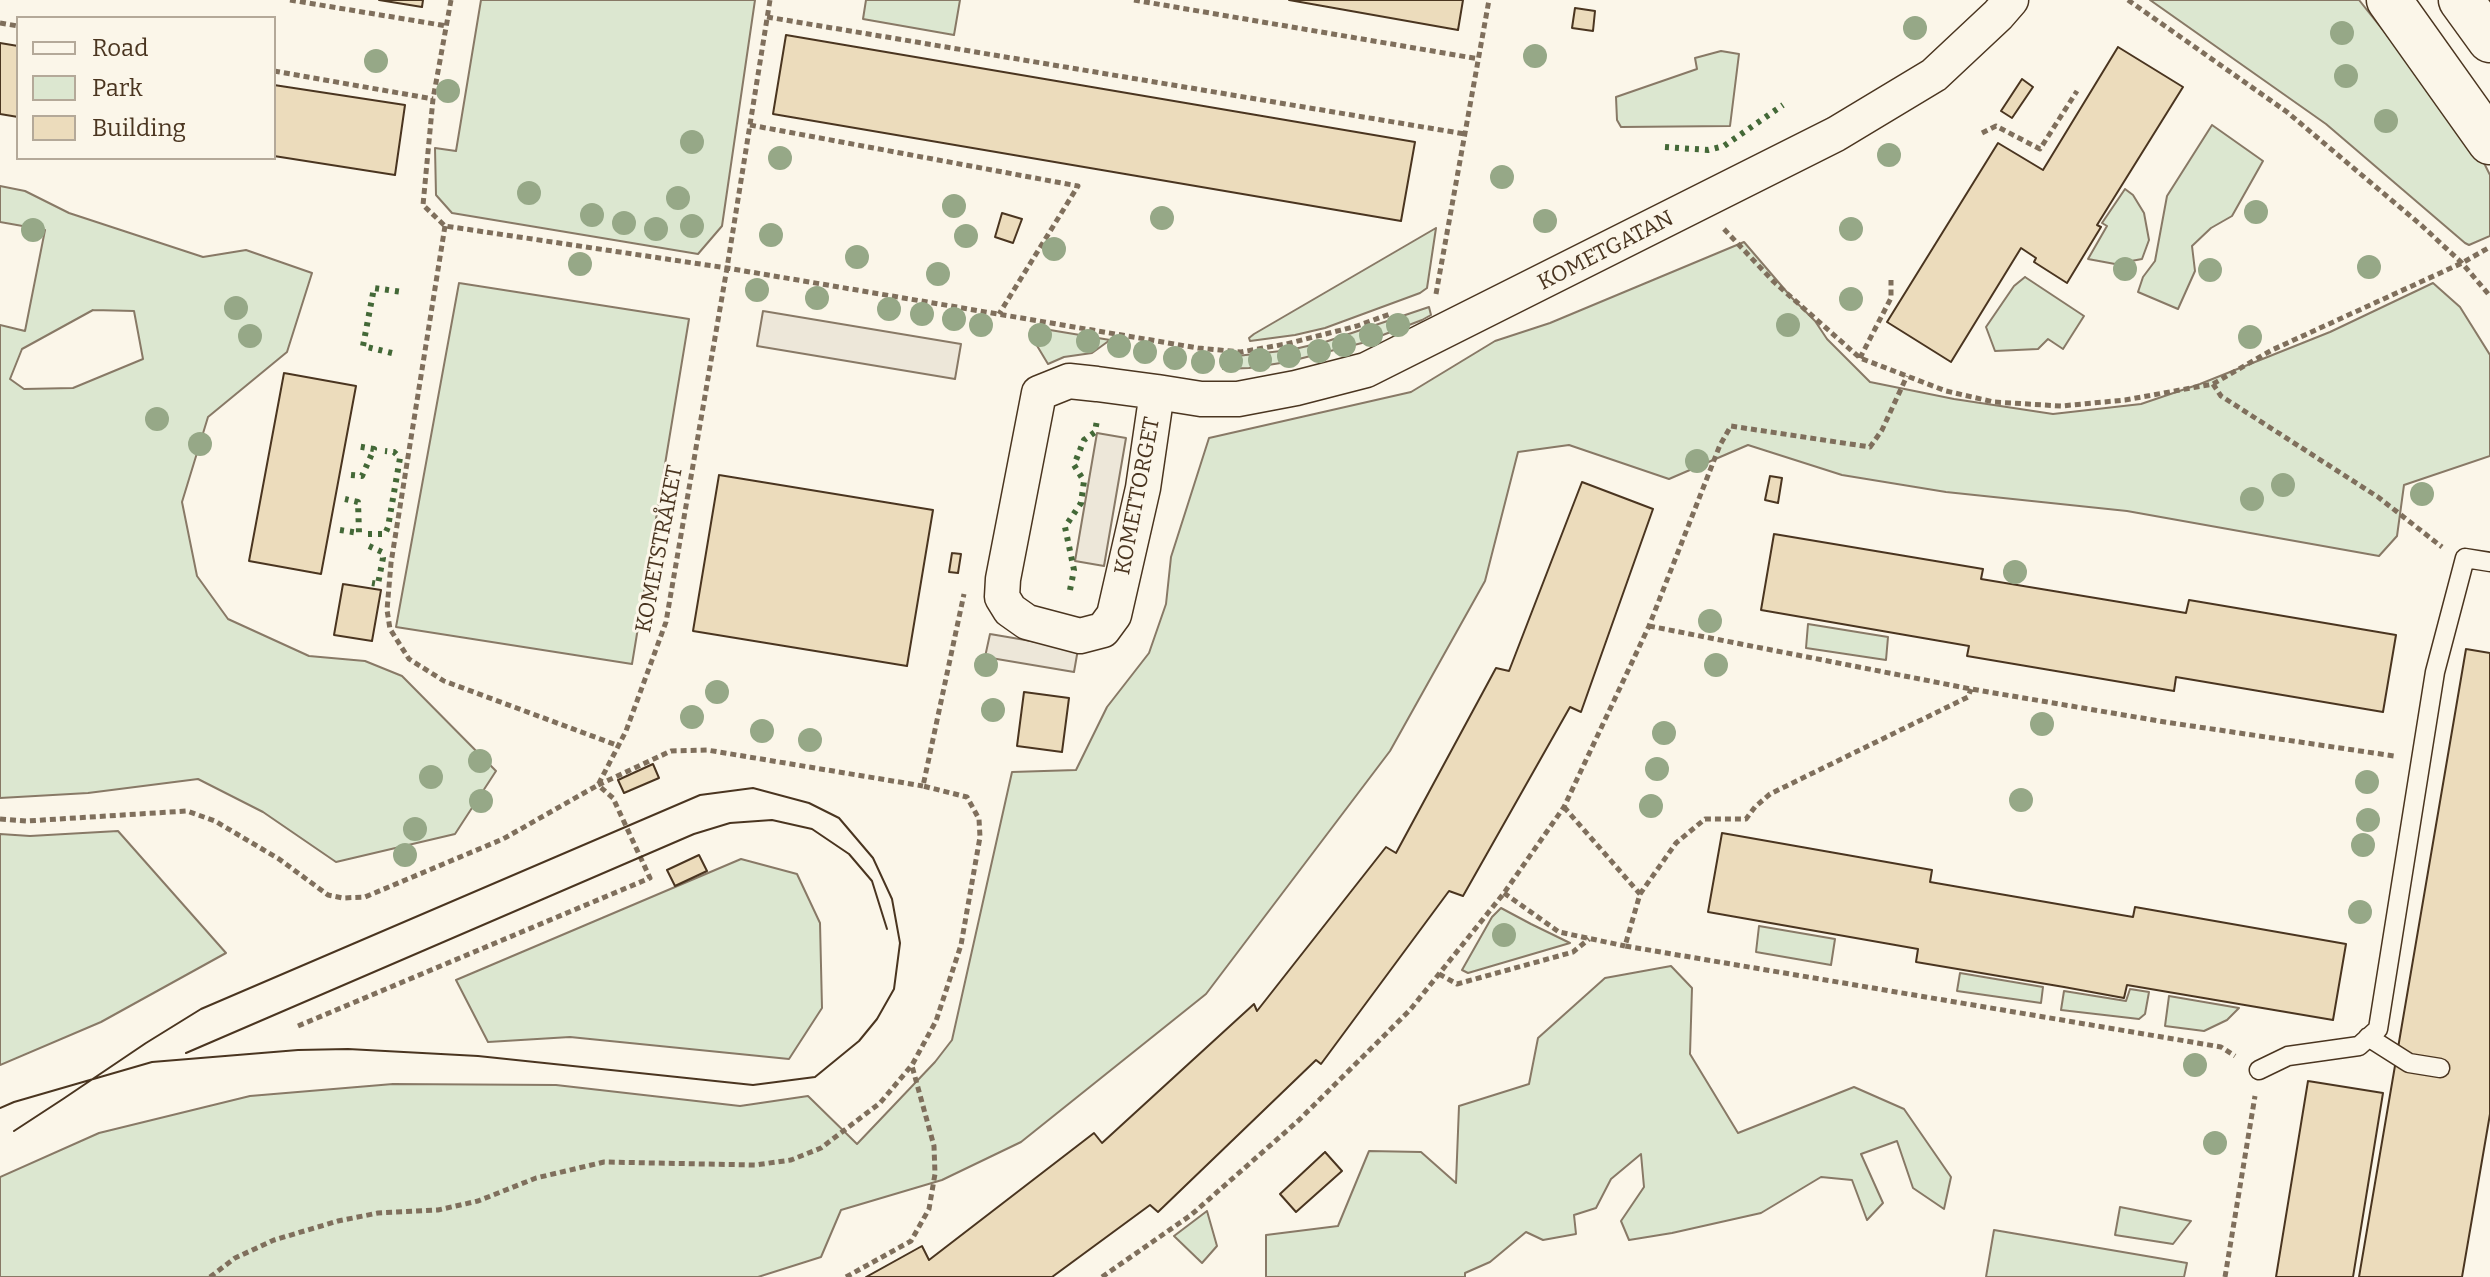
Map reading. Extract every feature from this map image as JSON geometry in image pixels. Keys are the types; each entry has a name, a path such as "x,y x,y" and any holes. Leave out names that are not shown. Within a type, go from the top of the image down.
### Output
{"street":[{"name":"KOMETGATAN","path":"1157,392 1201,399 1238,399 1366,370 1836,134 1934,75 2011,0"},
{"path":"2389,0 2490,142"},
{"path":"2461,0 2490,40"},
{"name":"KOMETTORGET","path":"1069,381 1157,392 1143,488 1114,615 1103,630 1080,636 1027,622 1010,610 1002,597 1039,393 1069,381"}],"lane":[{"path":"2259,1070 2288,1056 2359,1046 2378,1029 2435,672 2465,558 2490,562"},
{"path":"2368,1037 2409,1063 2440,1068"}],"path":[{"path":"290,0 447,26"},
{"path":"451,0 433,99 423,205 445,226 727,268 1198,348 1241,352 1357,326 1395,312"},
{"name":"KOMETSTRÅKET","path":"598,785 619,746 666,622 770,0"},
{"path":"1134,0 1479,59"},
{"path":"1444,333 1435,296 1489,0"},
{"path":"2128,0 2287,112 2462,263 2490,296"},
{"path":"767,17 1465,134"},
{"path":"276,71 433,99"},
{"path":"1982,133 1996,126 2040,149 2077,91"},
{"path":"750,125 1078,186 999,314"},
{"path":"1704,202 1729,236 1765,273 1860,358 1946,391 1994,402 2061,406 2125,400 2213,384 2272,350 2462,263 2490,247"},
{"path":"445,226 391,563 387,610 390,629 409,659 444,681 619,746"},
{"path":"1860,358 1891,298 1891,280"},
{"path":"1428,299 1435,296"},
{"path":"1102,1277 1191,1215 1298,1121 1410,1010 1504,893 1564,807 1649,626 1720,445 1731,426 1870,447 1882,430 1907,376"},
{"path":"2213,384 2221,396 2378,497 2442,547 2465,558"},
{"path":"923,786 968,572 1003,579"},
{"path":"1649,626 1971,689 2165,722 2423,760"},
{"path":"1625,946 1640,894 1676,843 1705,819 1746,819 1770,794 1968,697 1971,689"},
{"path":"0,819 26,821 187,811 215,821 279,859 328,895 365,897 503,839 598,785 671,751 707,750 923,786 967,797 979,819 980,837 961,945 936,1021 912,1065 880,1103 821,1148 791,1160 755,1165 604,1162 568,1169 478,1201 438,1210 378,1213 274,1240 235,1258 210,1277"},
{"path":"298,1026 650,878 613,798 598,785"},
{"path":"1564,807 1640,894"},
{"path":"1504,893 1559,932 1589,939 2221,1047 2259,1070 2225,1277"},
{"path":"1439,974 1457,984 1573,952 1589,939"},
{"path":"846,1277 911,1241 929,1209 935,1174 934,1146 912,1065"}],"green space":[{"path":"481,0 755,0 722,226 698,254 452,213 436,195 435,148 456,151"},
{"path":"866,0 960,0 954,35 863,19"},
{"path":"2150,0 2359,0 2449,113 2485,165 2490,175 2490,236 2469,245 2465,243 2326,124"},
{"path":"1721,51 1739,54 1730,126 1621,127 1617,120 1616,97 1697,69 1695,58"},
{"path":"2212,125 2263,161 2232,216 2211,228 2192,246 2195,271 2178,309 2138,292 2143,277 2155,261 2167,196"},
{"path":"0,186 25,191 69,213 203,257 246,250 312,273 287,352 208,417 182,502 197,576 228,619 309,656 365,661 402,676 496,771 455,834 336,862 263,812 198,779 88,793 0,798 0,325 25,331 45,230 0,222","holes":["93,310 134,311 143,359 73,388 24,389 10,379 22,349"]},
{"path":"2125,189 2133,195 2144,213 2149,240 2142,259 2115,264 2088,259 2107,226 2102,223"},
{"path":"1436,228 1427,288 1420,293 1325,328 1250,341 1254,334"},
{"path":"1744,242 1815,321 1827,339 1870,382 2053,414 2141,404 2200,384 2330,332 2433,283 2460,307 2490,355 2490,456 2404,485 2397,536 2379,556 2127,511 1946,492 1842,475 1748,445 1669,479 1569,445 1518,452 1485,581 1390,751 1206,994 1021,1142 942,1180 841,1210 821,1257 758,1277 0,1277 0,1177 99,1133 250,1096 393,1084 556,1085 740,1106 808,1096 857,1144 952,1040 1012,772 1076,770 1107,707 1149,653 1166,604 1171,557 1209,438 1411,392 1495,341 1550,323"},
{"path":"2025,277 2084,316 2063,349 2048,339 2038,349 1995,351 1986,327 2014,286"},
{"path":"459,283 689,319 632,664 396,627"},
{"path":"1429,307 1431,315 1422,320 1362,343 1287,362 1223,369 1228,357 1290,350 1325,342"},
{"path":"1038,329 1110,340 1092,353 1064,357 1048,364 1033,339 1033,333"},
{"path":"1808,624 1888,637 1886,660 1806,648"},
{"path":"118,831 226,953 101,1022 0,1065 0,834 30,836"},
{"path":"741,859 797,874 820,923 822,1008 789,1059 570,1037 488,1042 456,980"},
{"path":"1501,908 1570,943 1468,973 1462,970 1492,917"},
{"path":"1759,926 1835,939 1831,965 1756,952"},
{"path":"1671,966 1692,988 1690,1054 1738,1133 1854,1087 1904,1109 1951,1177 1944,1209 1913,1188 1897,1141 1861,1154 1883,1203 1867,1220 1852,1180 1821,1177 1761,1213 1629,1240 1621,1221 1644,1187 1641,1154 1611,1179 1596,1208 1574,1215 1576,1234 1543,1240 1526,1232 1490,1262 1465,1273 1465,1277 1266,1277 1266,1235 1338,1226 1369,1151 1421,1152 1456,1183 1459,1106 1529,1084 1538,1038 1605,978"},
{"path":"1960,973 2043,987 2041,1003 1957,991"},
{"path":"2130,989 2149,992 2145,1014 2139,1019 2061,1010 2064,991 2126,1001"},
{"path":"2169,996 2239,1008 2227,1020 2204,1031 2165,1026"},
{"path":"2120,1207 2191,1221 2173,1244 2115,1235"},
{"path":"1207,1211 1217,1246 1202,1263 1174,1236"},
{"path":"1994,1230 2187,1263 2184,1277 1986,1277"}],"shaded area":[{"path":"763,311 961,344 955,379 757,346"},
{"path":"1097,433 1126,438 1104,566 1075,561"},
{"path":"990,634 1078,649 1074,672 985,657"}],"building":[{"path":"379,0 423,0 422,7"},
{"path":"1289,0 1463,0 1458,30"},
{"path":"1575,8 1595,11 1593,31 1572,28"},
{"path":"786,35 1415,142 1401,221 773,114"},
{"path":"0,43 16,46 16,117 0,114"},
{"path":"2118,47 2183,87 2097,225 2101,227 2067,283 2034,262 2036,258 2021,248 1951,362 1887,322 1998,143 2043,170"},
{"path":"2022,79 2033,87 2012,118 2001,111"},
{"path":"276,85 405,105 395,175 276,156"},
{"path":"1002,213 1022,219 1013,243 995,237"},
{"path":"284,373 356,386 321,574 249,561"},
{"path":"719,475 933,510 907,666 693,631"},
{"path":"1770,476 1782,478 1778,503 1765,500"},
{"path":"1582,482 1653,509 1581,712 1570,707 1463,896 1449,891 1321,1064 1316,1060 1158,1212 1150,1205 1052,1277 866,1277 922,1246 929,1260 1094,1133 1102,1143 1254,1004 1257,1011 1386,847 1396,853 1496,668 1509,671"},
{"path":"1774,534 1983,569 1981,579 2186,613 2189,600 2396,635 2383,712 2176,677 2174,691 1967,656 1969,646 1761,610"},
{"path":"952,553 961,554 958,573 949,572"},
{"path":"343,584 381,590 372,641 334,635"},
{"path":"2466,649 2490,653 2490,1114 2462,1277 2359,1277"},
{"path":"1024,692 1069,698 1062,752 1017,746"},
{"path":"653,764 659,778 624,793 618,780"},
{"path":"1722,833 1932,870 1930,882 2133,917 2135,907 2346,944 2333,1020 2127,985 2124,998 1916,962 1918,949 1708,912"},
{"path":"699,855 707,871 675,886 667,870"},
{"path":"2308,1081 2383,1093 2353,1277 2276,1277"},
{"path":"1325,1152 1342,1171 1296,1212 1280,1194"}],"tram line":[{"path":"0,1108 14,1102 152,1062 298,1050 348,1049 478,1056 753,1085 815,1077 859,1041 877,1019 894,989 900,943 892,899 873,858 839,818 809,803 753,788 700,795 201,1009 146,1043 63,1099 14,1131"},
{"path":"186,1053 694,834 730,823 772,820 812,829 849,854 872,881 887,929"}],"hedge":[{"path":"1665,147 1708,150 1724,146 1783,105"},
{"path":"392,353 363,346 374,288 402,292"},
{"path":"1070,590 1074,570 1065,527 1081,503 1084,481 1074,465 1084,440 1095,432 1097,420"},
{"path":"351,475 362,476 374,449 356,446"},
{"path":"368,534 385,534 388,527 400,458 394,452 385,451"},
{"path":"340,530 359,533 358,502 345,499"},
{"path":"369,546 382,552 383,558 378,584 372,583"}]}
